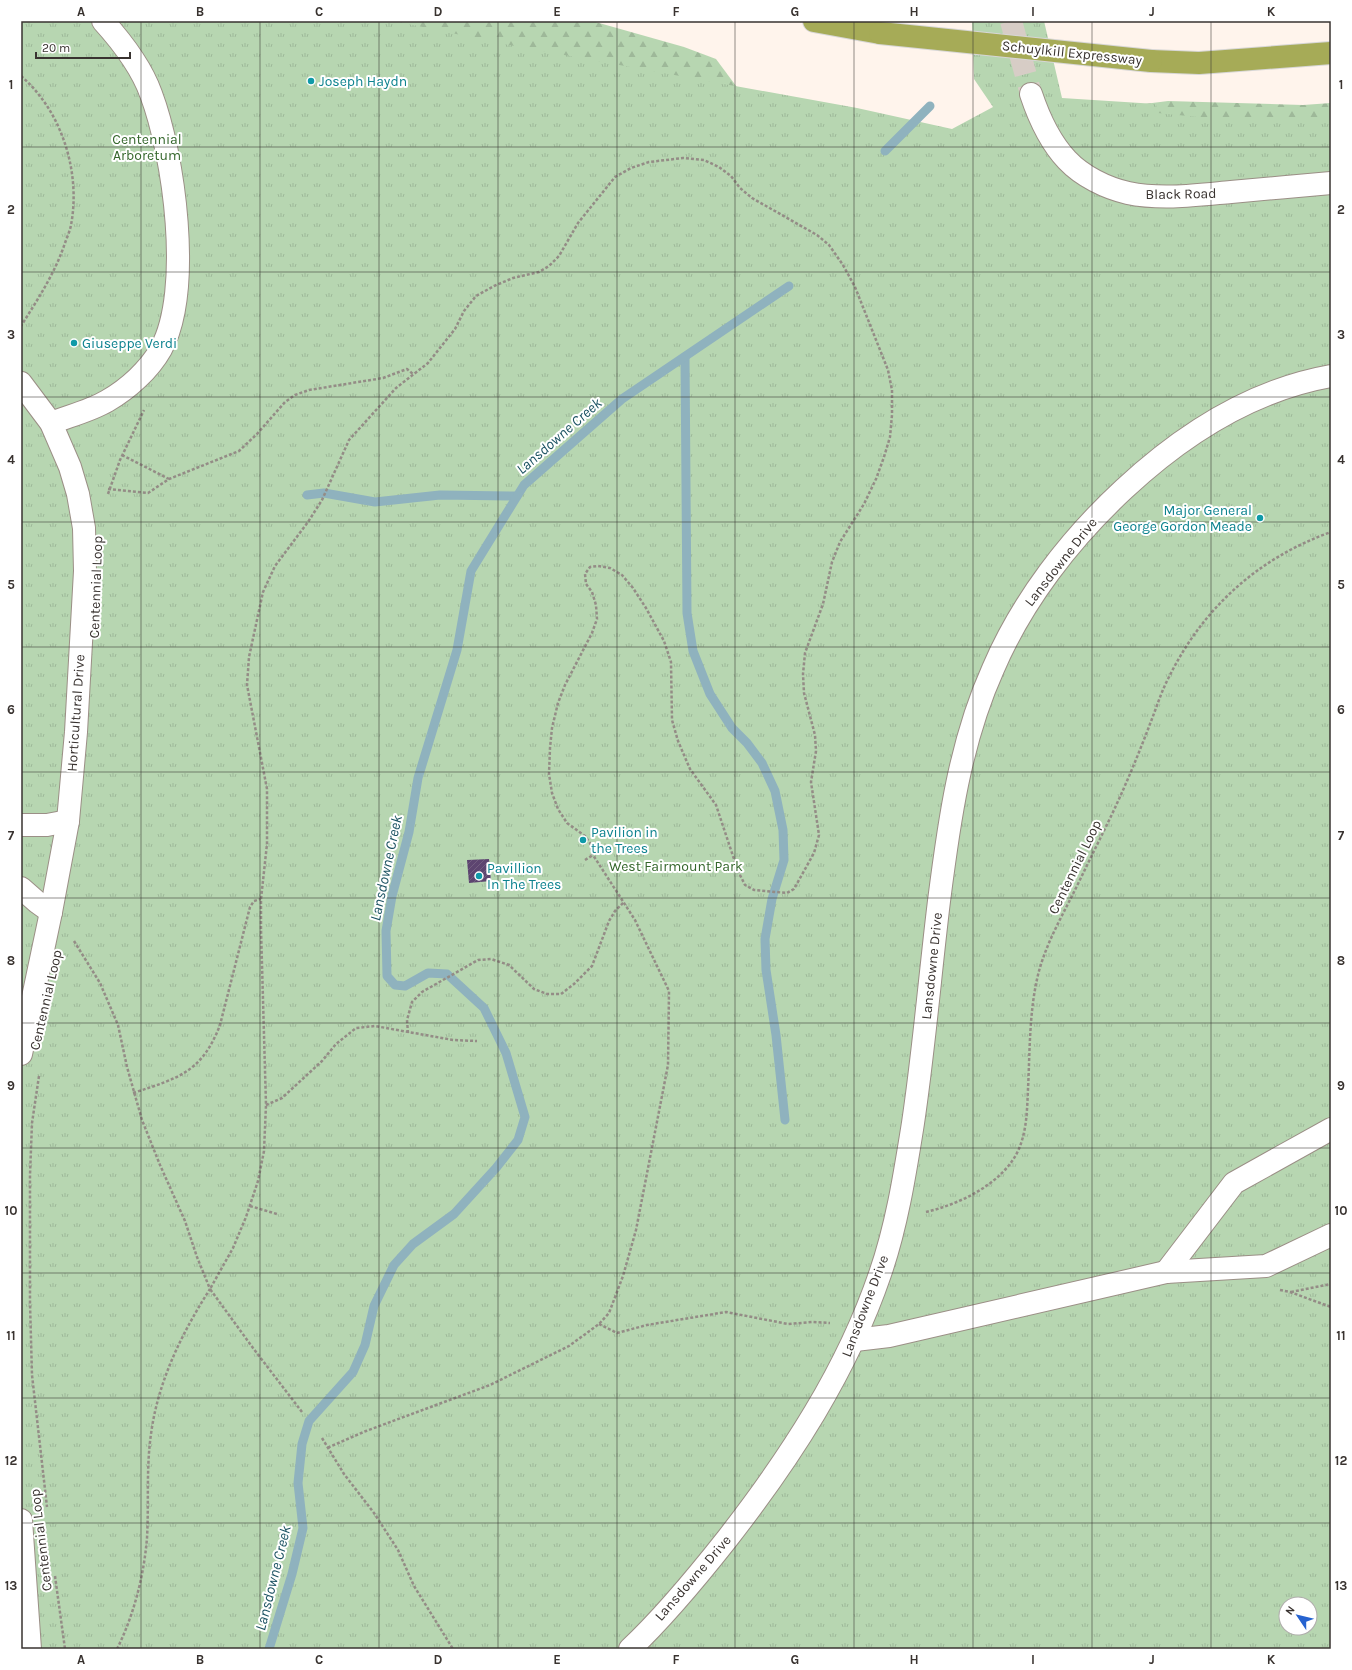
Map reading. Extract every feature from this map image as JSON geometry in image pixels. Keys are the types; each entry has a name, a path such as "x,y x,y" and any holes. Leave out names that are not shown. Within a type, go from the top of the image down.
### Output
{"highway":[{"name":"Schuylkill Expressway","path":"814,21 880,33 1151,61 1199,63 1331,53"}],"street":[{"path":"51,423 107,401 132,383 148,367 161,348 171,324 176,290 177,227 172,179 163,133 151,93 138,66 119,39 103,21"},
{"name":"Black Road","path":"1031,94 1043,126 1055,146 1068,161 1089,177 1128,193 1155,196 1201,195 1331,183"},
{"name":"Lansdowne Drive","path":"630,1649 701,1572 751,1508 798,1441 828,1390 858,1333 881,1272 896,1217 907,1161 920,1080 942,877 959,774 968,736 979,703 993,668 1023,611 1064,555 1111,502 1136,478 1168,452 1199,431 1248,402 1284,387 1331,376"},
{"name":"Horticultural Drive","path":"21,383 51,423 70,467 78,494 84,528 85,571 76,732 68,821 51,912 21,1054"},
{"path":"21,826 47,825 68,821"},
{"path":"21,888 51,912"},
{"path":"1166,1272 1234,1183 1331,1129"},
{"path":"858,1333 889,1336 1166,1272 1266,1266 1331,1235"},
{"path":"21,1520 30,1649"}],"path":[{"path":"21,76 27,81 45,104 59,128 69,156 74,190 71,226 58,262 37,302 21,326"},
{"path":"117,1649 133,1608 142,1576 147,1538 148,1464 156,1403 180,1339 233,1248 250,1206 262,1166 266,1105 261,899 267,844 267,789 247,685 249,657 263,592 274,566 308,522 322,500 349,440 396,388 428,363 455,329 464,311 476,296 513,278 539,272 549,266 559,256 578,224 615,177 631,168 649,162 683,158 704,160 719,167 731,176 740,188 752,198 817,235 829,246 843,265 855,287 888,370 892,390 890,437 876,479 864,504 840,542 832,562 823,604 805,653 803,674 804,694 814,735 816,751 810,782 819,835 814,853 794,889 787,893 754,890 745,885 738,871 716,805 690,769 678,741 672,720 671,662 664,641 642,602 622,575 610,568 598,566 590,567 585,574 586,584 592,592 596,605 597,619 592,633 565,685 558,703 552,728 549,774 552,793 558,809 567,823 585,836 590,843 594,855 636,920 669,991 668,1065 636,1230 609,1313 599,1324 569,1346 493,1383 366,1431 327,1448"},
{"path":"108,489 148,493 169,479 238,451 257,434 285,402 294,395 309,390 383,378 407,369 413,374"},
{"path":"107,495 122,455 145,407"},
{"path":"122,455 169,479"},
{"name":"Centennial Loop","path":"896,1217 949,1206 988,1185 1007,1169 1018,1151 1025,1129 1034,998 1039,970 1051,938 1120,797 1168,679 1186,646 1205,620 1239,583 1271,560 1309,540 1331,532"},
{"path":"584,860 594,855"},
{"path":"261,899 254,901 250,907 220,1025 213,1043 204,1056 176,1078 133,1093 160,1165 186,1221 210,1289 302,1412"},
{"path":"408,1033 407,1020 412,1002 433,984 445,980 454,973 478,960 491,959 509,965 534,989 547,994 561,994 574,984 592,966 609,922 615,911 624,902"},
{"name":"Centennial Loop","path":"70,945 71,937 100,983 118,1024 133,1093"},
{"path":"266,1105 282,1098 322,1060 336,1044 356,1028 375,1026 453,1040 478,1041"},
{"name":"Centennial Loop","path":"39,1073 32,1123 30,1303 32,1375 47,1513"},
{"path":"250,1206 277,1214"},
{"path":"1290,1292 1331,1284"},
{"path":"1275,1289 1290,1292 1331,1307"},
{"path":"599,1324 617,1333 647,1325 726,1312 788,1324 813,1322 858,1333"},
{"path":"322,1438 344,1474 374,1513 398,1550 414,1586 452,1649"},
{"name":"Centennial Loop","path":"55,1575 65,1649"}],"green space":[{"name":"West Fairmount Park","path":"21,21 394,21 504,44 857,108 952,129 993,107 974,79 972,21 1044,21 1062,98 1156,104 1158,113 1198,117 1331,117 1331,1649 21,1649"},
{"path":"298,21 592,21 684,47 716,59 745,98"},
{"path":"1168,101 1303,105 1331,103 1331,143 1105,109"}],"building":[{"name":"Pavillion In The Trees","path":"489,859 491,881 469,883 467,860"}],"waterway":[{"name":"Lansdowne Creek","path":"885,151 930,106"},
{"name":"Lansdowne Creek","path":"269,1649 292,1574 303,1528 298,1483 302,1444 309,1421 353,1372 365,1345 374,1306 394,1265 413,1244 454,1214 496,1168 518,1140 525,1117 506,1053 484,1008 447,974 428,973 405,986 395,985 387,976 386,931 392,896 409,832 418,778 457,650 471,571 524,485 622,399 789,286"},
{"path":"685,357 687,613 693,651 710,694 732,728 747,743 762,763 775,791 783,830 784,860 772,899 765,939 766,970 776,1035 785,1120"},
{"path":"307,495 324,493 375,502 440,495 517,496"}],"tunnel":[{"path":"1011,21 1031,94"}],"place":[{"name":"Joseph Haydn","path":"311,81"},
{"name":"Giuseppe Verdi","path":"74,343"},
{"name":"Major General George Gordon Meade","path":"1260,518"},
{"name":"Pavilion in the Trees","path":"583,840"},
{"name":"Pavillion In The Trees","path":"479,876"}],"park label":[{"name":"Centennial Arboretum","path":"147,148"}]}
